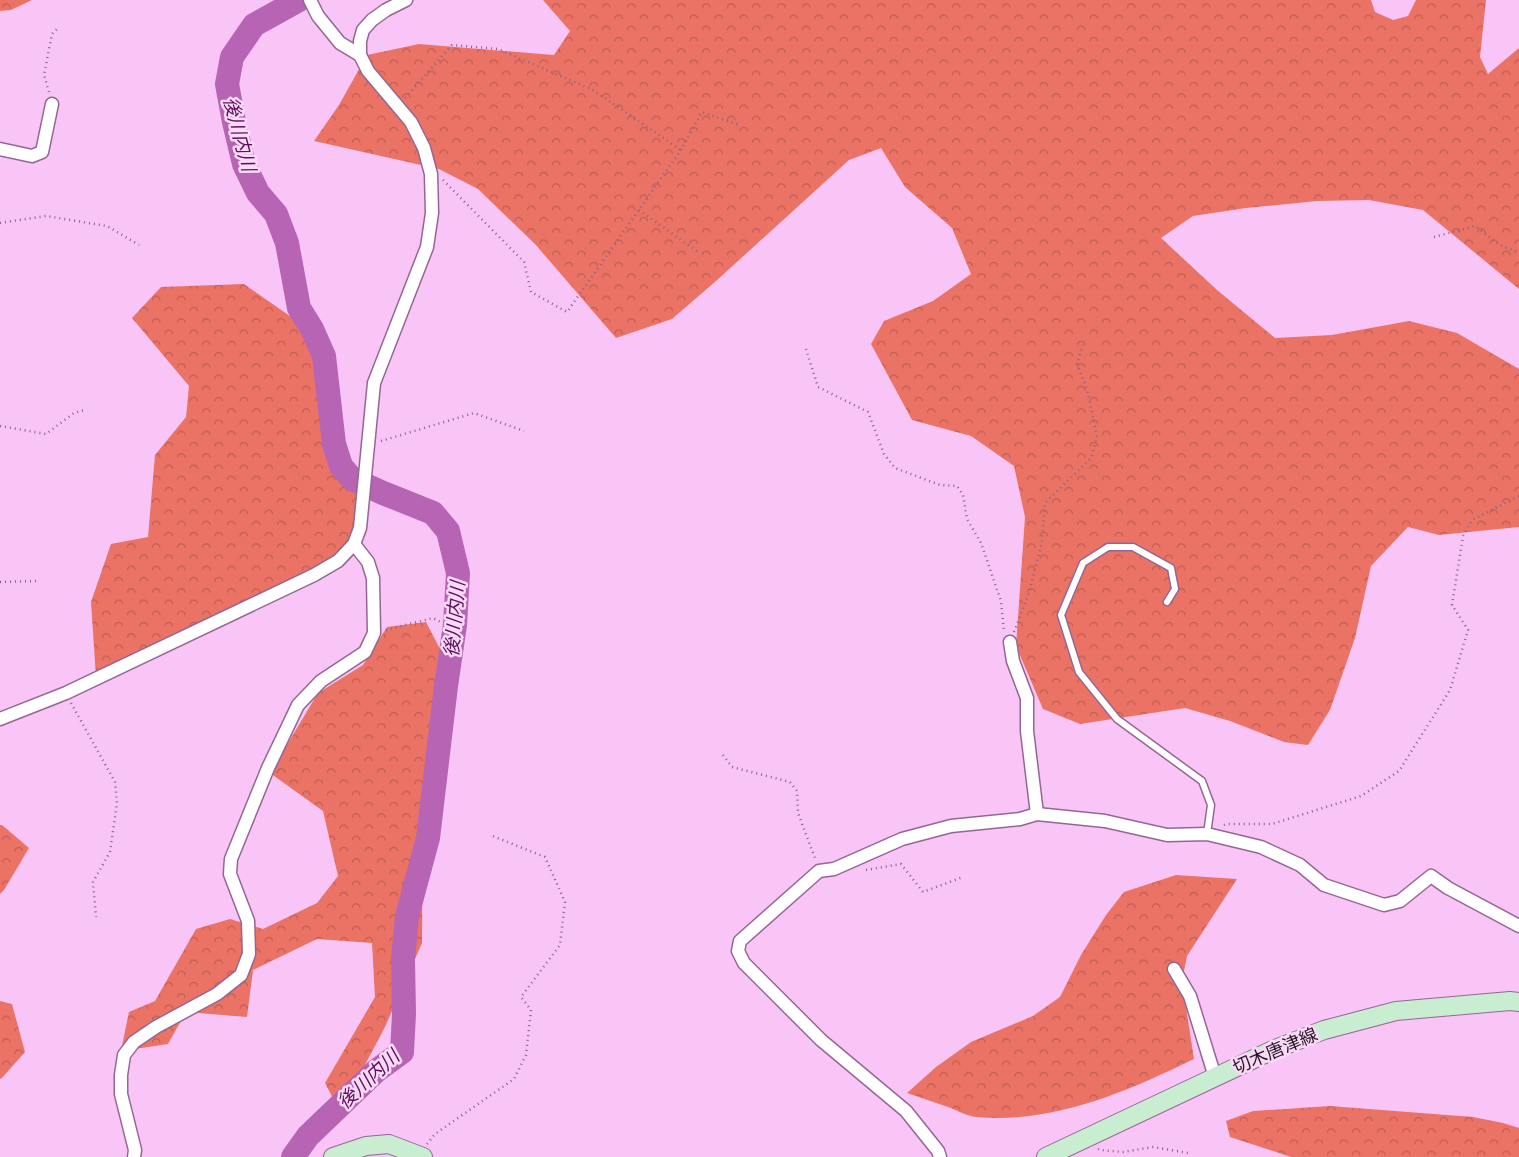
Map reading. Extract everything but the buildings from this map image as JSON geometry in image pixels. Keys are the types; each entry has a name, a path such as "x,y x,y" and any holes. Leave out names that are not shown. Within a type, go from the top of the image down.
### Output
{"main road":[{"name":"切木唐津線","path":"1046,1157 1275,1049 1324,1030 1396,1011 1510,1001 1519,1002"},
{"path":"333,1157 366,1146 389,1144 412,1155"}],"street":[{"path":"310,0 318,16 340,43 360,55"},
{"path":"0,719 66,693 314,576 338,561 354,544 360,528 374,383 427,247 432,213 430,174 424,148 411,122 368,71 360,55 360,42 364,30 372,20 386,10 406,0"},
{"path":"0,149 32,156 42,152 52,104"},
{"path":"134,1157 135,1150 120,1094 124,1055 134,1042 156,1027 217,994 241,975 249,954 248,921 230,874 231,859 268,768 298,705 321,681 365,652 374,634 373,578 368,562 354,544"},
{"path":"1010,642 1013,661 1027,698 1027,731 1037,814"},
{"path":"940,1157 938,1151 906,1111 821,1040 744,963 738,951 740,941 820,871 834,869 902,839 951,826 1020,819 1037,814 1105,821 1167,835 1207,834 1261,847 1300,865 1324,885 1384,905 1400,902 1431,876 1448,888 1519,926"},
{"path":"1174,969 1190,996 1215,1077"}],"lane":[{"path":"1167,602 1175,589 1171,568 1133,547 1108,547 1083,563 1061,614 1079,672 1117,719 1202,781 1211,805 1207,834"}],"path":[{"path":"52,104 44,74 52,34 59,27"},
{"path":"398,106 452,45 498,49 593,90 681,150"},
{"path":"430,174 442,179 524,262 531,292 567,312 681,150 702,112 739,125"},
{"path":"639,210 698,252"},
{"path":"0,224 46,216 107,226 139,245"},
{"path":"1434,237 1474,226 1500,245 1519,253"},
{"path":"806,349 818,387 868,412 884,454 895,468 940,485 956,486 963,495 967,519 981,543 1002,601 1004,635 1010,642 1029,593 1042,541 1045,503 1091,458 1097,437 1087,389 1077,364 1083,345"},
{"path":"0,426 46,434 74,413 85,410"},
{"path":"368,448 474,413 524,431"},
{"path":"1207,834 1226,824 1272,824 1361,796 1399,771 1450,690 1468,630 1452,605 1463,536 1472,520 1519,496"},
{"path":"0,582 38,581"},
{"path":"374,634 433,618 452,628"},
{"path":"66,693 115,782 117,803 110,852 93,882 96,917"},
{"path":"723,754 732,767 790,782 797,791 798,812 820,871"},
{"path":"412,1155 435,1134 514,1079 526,1055 531,1010 521,997 560,945 564,902 545,858 490,835"},
{"path":"862,870 901,864 923,892 962,877"},
{"path":"1086,1138 1100,1150 1123,1152 1153,1147 1188,1152"}],"green space":[{"path":"0,0 32,0 11,10 0,11"},
{"path":"543,0 1371,0 1375,12 1393,20 1408,16 1416,0 1486,0 1480,57 1488,74 1519,48 1519,289 1423,210 1369,200 1317,201 1246,208 1193,216 1161,238 1217,290 1275,338 1332,335 1409,321 1457,333 1519,369 1519,527 1439,535 1408,527 1371,566 1355,638 1330,710 1308,745 1284,742 1230,721 1185,708 1080,724 1043,709 1016,646 1025,517 1014,466 971,436 912,420 871,344 884,321 933,301 971,274 952,228 905,187 881,148 849,160 672,319 616,338 535,244 478,189 439,169 314,141 339,105 367,55 419,44 554,55 570,31"},
{"path":"244,284 307,328 368,511 343,559 311,584 96,677 91,602 111,544 148,537 155,455 186,417 189,386 132,318 161,287"},
{"path":"426,622 442,653 423,783 422,943 385,1027 340,1112 325,1083 375,997 372,943 317,939 253,970 247,1017 186,1012 168,1044 121,1051 129,1012 155,1001 196,929 230,919 263,929 317,903 338,876 323,811 270,773 318,693 363,665 387,627"},
{"path":"0,825 29,848 0,894"},
{"path":"1176,875 1237,879 1187,956 1182,981 1194,1059 1115,1094 1088,1103 1033,1116 1005,1118 976,1117 907,1093 936,1067 971,1042 1033,1016 1060,997 1081,955 1106,915 1124,892"},
{"path":"0,1001 12,1004 25,1052 1,1079 0,1078"},
{"path":"1330,1106 1473,1117 1503,1123 1519,1128 1519,1157 1291,1157 1230,1137 1226,1121 1253,1111"}],"waterway":[{"name":"後川内川","path":"293,1157 308,1136 376,1071 402,1052 404,1014 403,959 407,916 428,838 455,625 458,573 448,531 433,513 352,479 341,466 334,444 324,356 312,329 299,308 287,243 276,214 258,193 244,164 227,84 232,57 254,25 299,0"}]}
